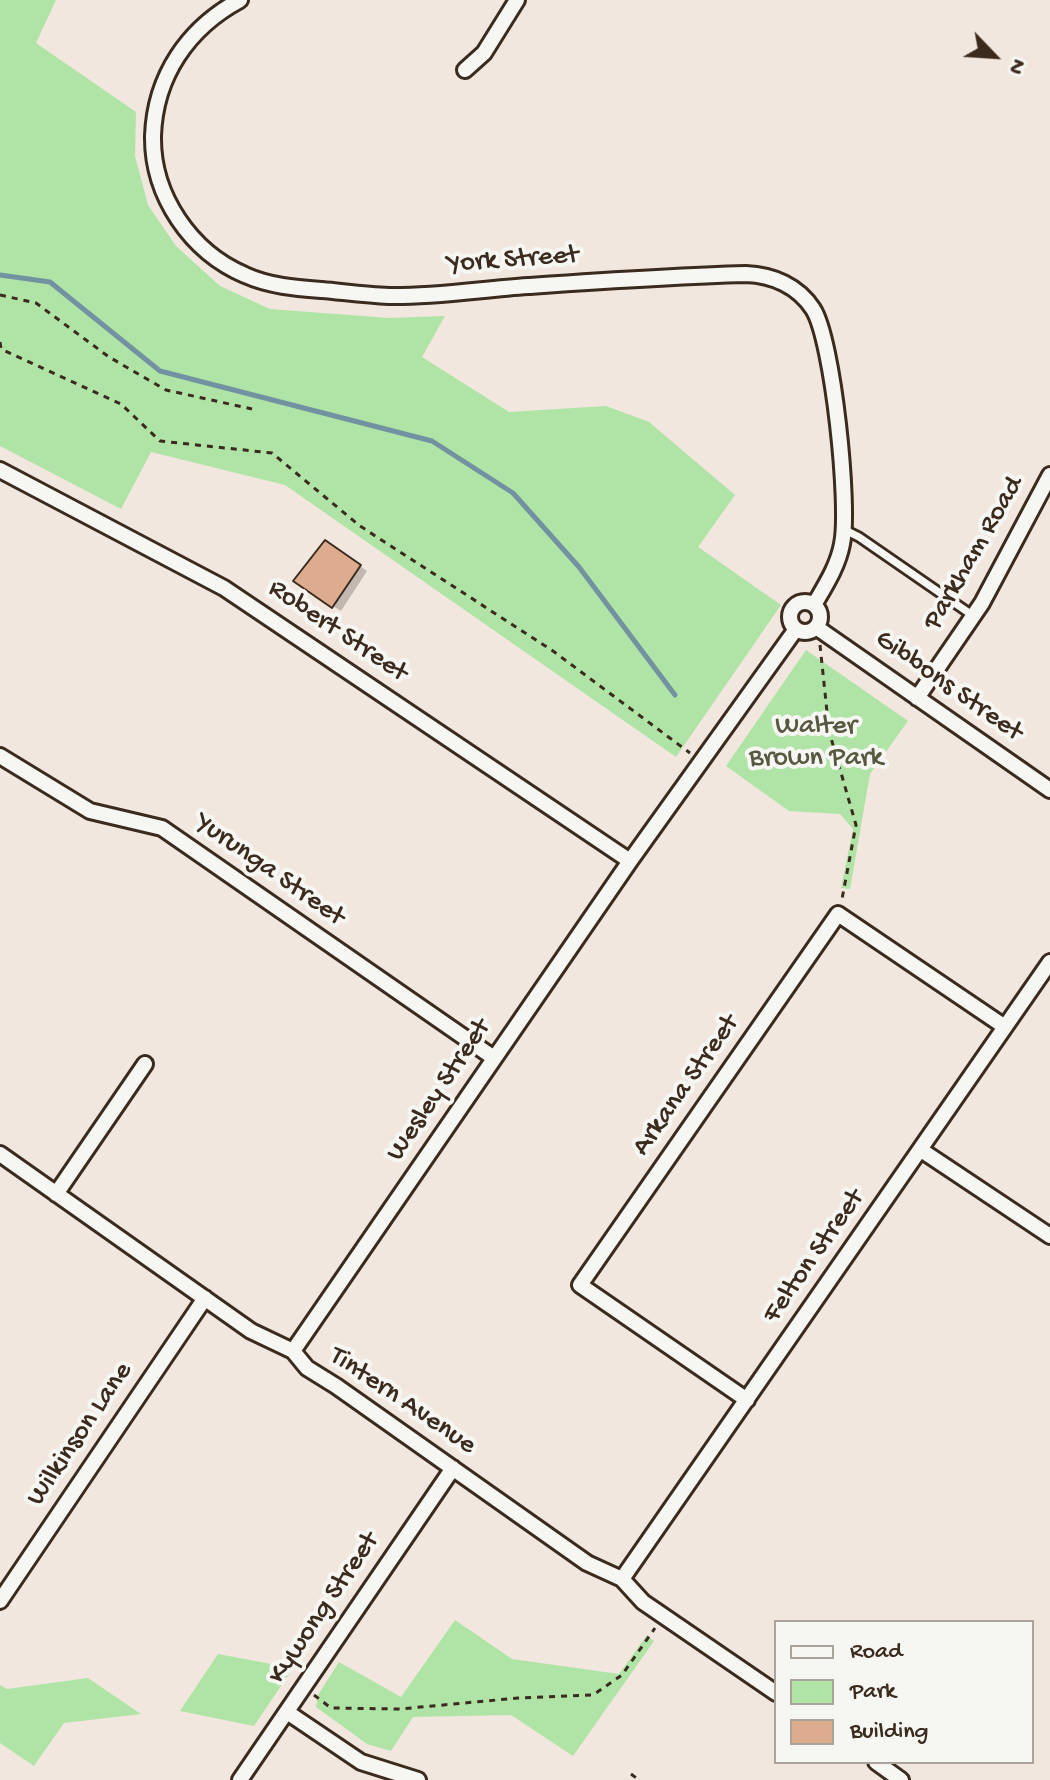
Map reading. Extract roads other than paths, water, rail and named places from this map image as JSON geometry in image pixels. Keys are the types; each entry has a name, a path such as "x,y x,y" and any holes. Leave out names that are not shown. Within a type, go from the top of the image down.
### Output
{"street":[{"name":"York Street","path":"240,0 209,20 179,51 169,70 156,112 154,159 160,182 177,218 190,236 205,250 244,275 266,283 390,296 654,277 758,274 783,282 807,300 826,341 845,500 845,530 835,567 814,605"},
{"path":"465,70 484,53 517,0"},
{"name":"Robert Street","path":"0,470 224,588 630,861"},
{"name":"Parkham Road","path":"917,698 974,617 1049,478"},
{"path":"806,602 814,605 820,618 821,631 796,629 790,616 793,608 806,602"},
{"path":"630,861 796,629"},
{"name":"Gibbons Street","path":"821,631 1050,790"},
{"name":"Yurunga Street","path":"0,756 90,811 162,828 494,1058"},
{"name":"Wesley Street","path":"293,1351 630,861"},
{"name":"Arkana Street","path":"747,1400 580,1285 838,914 1005,1027"},
{"name":"Felton Street","path":"622,1579 1050,962"},
{"path":"56,1194 145,1064"},
{"path":"921,1150 1050,1236"},
{"name":"Tintern Avenue","path":"0,1154 261,1337 293,1351 313,1374 336,1386 587,1563 622,1579 637,1597 774,1692"},
{"name":"Wilkinson Lane","path":"0,1601 205,1298"},
{"name":"Kywong Street","path":"240,1780 453,1468"},
{"path":"287,1712 361,1762 418,1780"},
{"path":"879,1764 901,1780"}],"lane":[{"path":"845,530 974,617"}],"waterway":[{"path":"0,275 50,282 160,371 432,441 513,493 579,567 675,695"}],"park label":[{"name":"Walter Brown Park","path":"816,744"}]}
